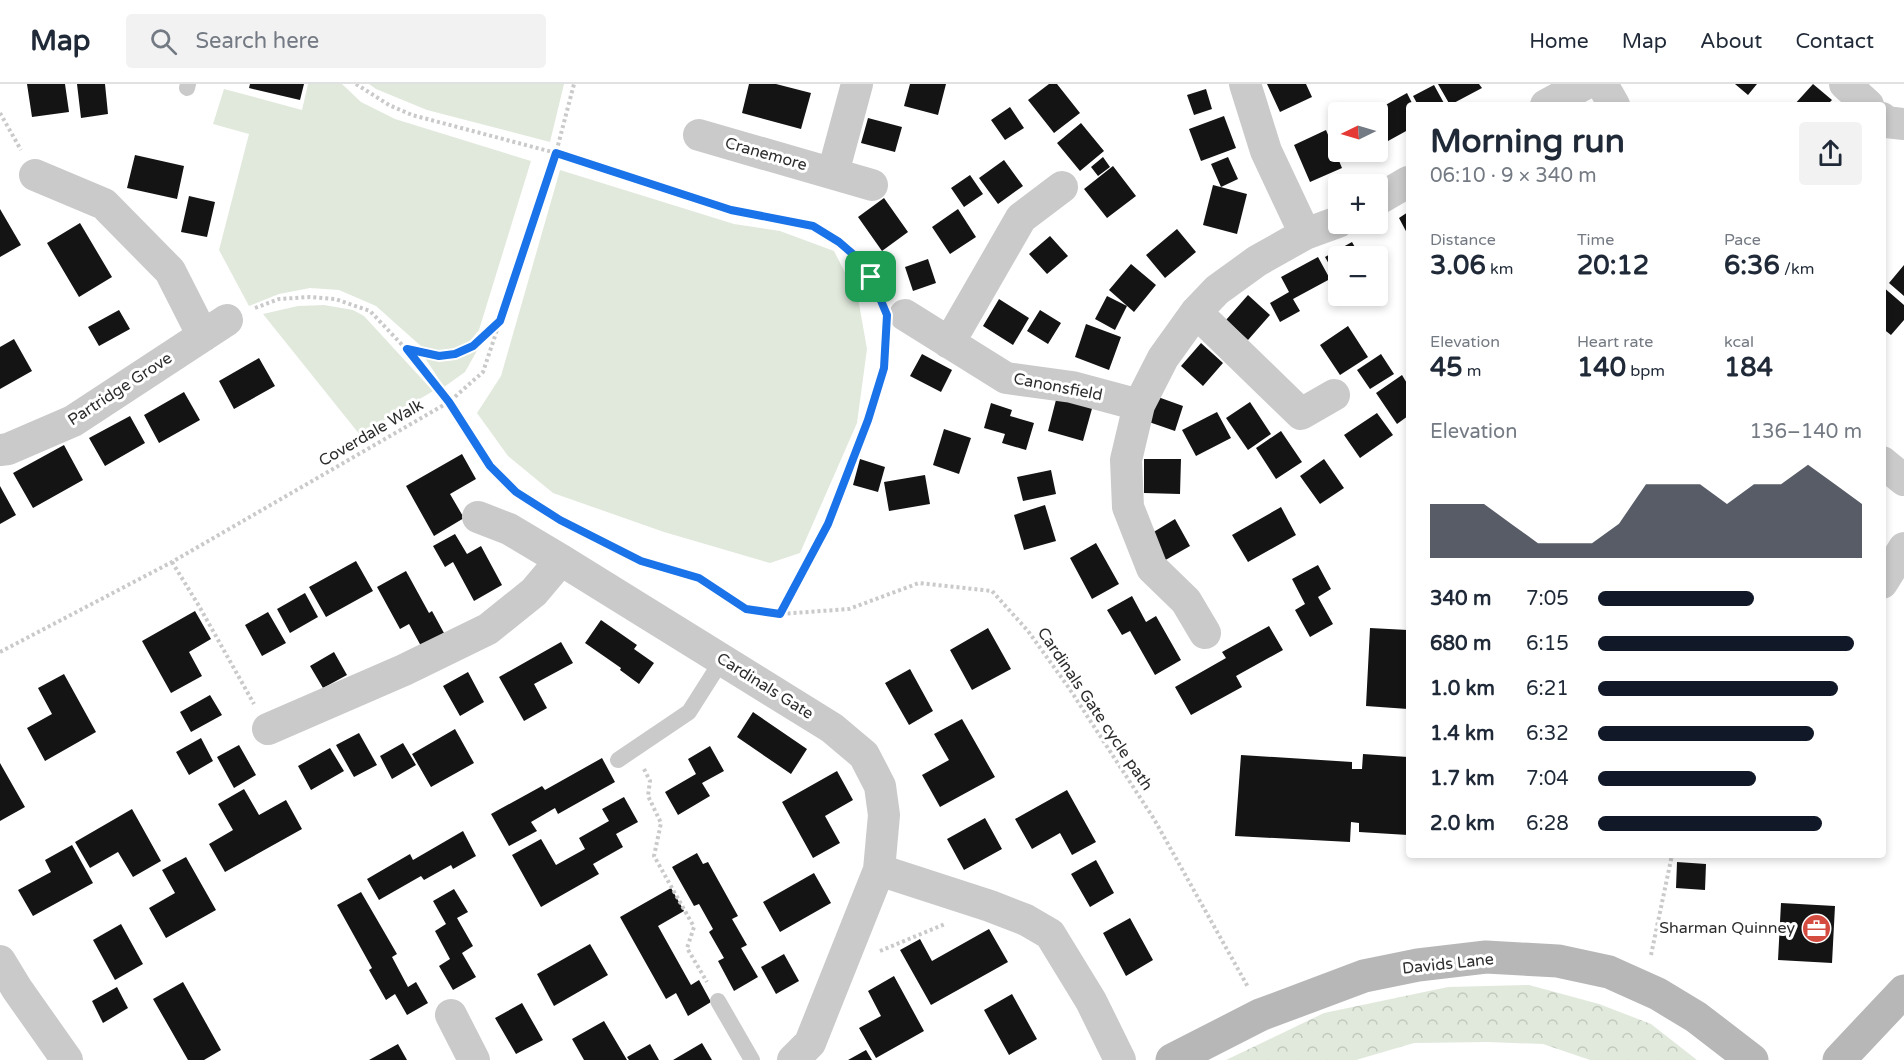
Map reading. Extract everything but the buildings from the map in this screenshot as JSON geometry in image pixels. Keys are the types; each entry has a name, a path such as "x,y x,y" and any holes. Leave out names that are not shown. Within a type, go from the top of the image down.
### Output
{"street":[{"path":"833,173 857,84"},
{"path":"1245,84 1266,150 1305,234"},
{"path":"1552,102 1585,84"},
{"path":"1602,84 1612,102"},
{"path":"1845,84 1865,102"},
{"path":"1886,122 1904,124"},
{"name":"Cranemore","path":"699,135 872,185"},
{"path":"35,174 104,204 170,271 215,328"},
{"path":"1388,194 1406,184"},
{"path":"950,343 1022,218 1062,187"},
{"path":"1206,633 1186,601 1152,568 1128,507 1126,460 1139,405 1163,358 1196,312 1217,290 1257,261 1305,234 1328,226"},
{"path":"1196,312 1301,414 1334,395"},
{"name":"Canonsfield","path":"891,316 950,343 1006,378 1072,387 1139,405"},
{"name":"Partridge Grove","path":"0,450 8,449 74,421 215,328"},
{"path":"1886,465 1904,480"},
{"name":"Cardinals Gate","path":"478,517 509,529 561,560 832,728 864,754 880,786 884,815 879,870 810,1043 793,1060"},
{"path":"1886,577 1904,548"},
{"path":"268,729 404,670 488,629 534,592 561,560"},
{"path":"879,870 990,906 1050,934 1091,1001 1120,1060"},
{"name":"Davids Lane","path":"1172,1060 1260,1016 1364,976 1418,964 1486,957 1558,961 1609,972 1658,994 1696,1017 1752,1060"},
{"path":"0,961 8,994 68,1060"},
{"path":"1839,1060 1904,991"},
{"path":"451,1015 474,1060"}],"lane":[{"path":"618,760 688,712 722,660"},
{"path":"718,1001 752,1060"}],"path":[{"path":"356,84 389,105 412,115 556,153 731,210 813,226 839,242 854,255 871,277 891,316 884,368 868,420 828,524 780,614"},
{"name":"Coverdale Walk","path":"0,652 172,562 449,402 483,372 556,153 574,84"},
{"path":"0,113 35,174"},
{"name":"Cardinals Gate cycle path","path":"215,328 279,300 310,297 335,299 370,311 407,349 449,402 490,466 516,492 551,515 641,561 699,578 746,609 780,614 849,609 919,583 992,591 1028,631 1063,678 1154,819 1248,986 1260,1016"},
{"path":"407,349 439,356 455,354 473,346 500,321"},
{"path":"172,562 268,729"},
{"path":"646,741 639,760 650,781 648,796 661,823 654,856 694,927 687,948 718,1001"},
{"path":"1651,955 1671,858"},
{"path":"840,967 948,923"}],"green space":[{"path":"308,84 342,84 361,102 395,119 531,161 479,330 465,347 442,352 422,347 376,306 339,290 310,288 279,294 249,306 219,250 249,134 213,124 224,89 302,110"},
{"path":"369,84 564,84 550,142 427,110"},
{"path":"560,170 734,224 780,231 834,251 858,298 867,349 857,423 800,553 770,563 664,532 553,493 508,456 477,413 501,376"},
{"path":"324,305 353,310 364,316 433,391 360,435 263,314 298,306"},
{"path":"478,349 465,372 444,387 425,358 451,360"},
{"path":"1529,985 1599,1004 1651,1024 1697,1060 1590,1060 1543,1044 1488,1042 1414,1043 1356,1060 1226,1060 1324,1013 1448,987"}],"place":[{"name":"Sharman Quinney","path":"1816,928"}],"route":[{"path":"556,153 731,210 813,226 839,242 854,255 871,277 887,315 884,368 868,420 828,524 780,614 746,609 699,578 641,561 560,520 516,492 490,466 449,402 407,349 439,356 455,354 473,346 500,321 556,153"}]}
